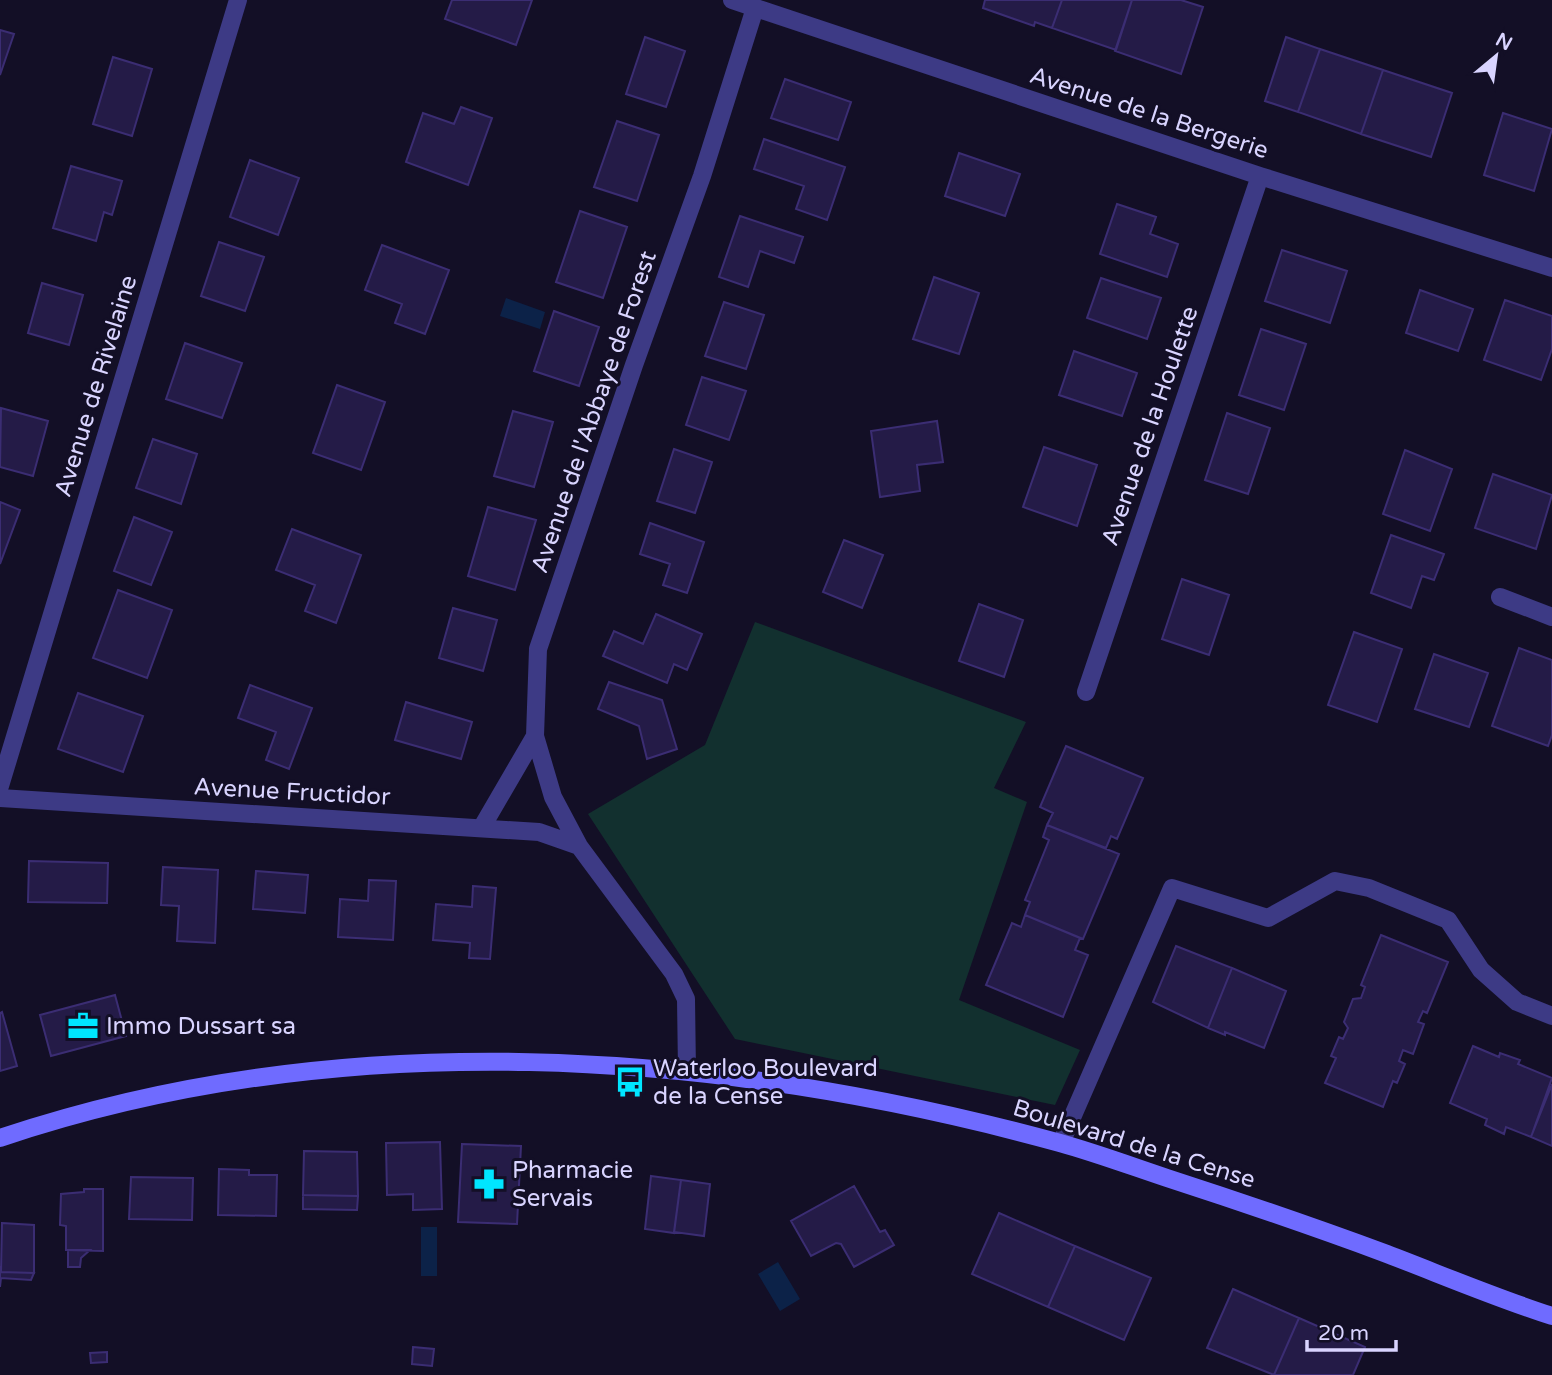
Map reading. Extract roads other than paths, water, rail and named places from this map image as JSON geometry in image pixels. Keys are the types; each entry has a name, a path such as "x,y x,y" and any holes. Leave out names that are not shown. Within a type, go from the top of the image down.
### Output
{"main road":[{"name":"Boulevard de la Cense","path":"0,1138 41,1124 175,1093 302,1072 483,1060 687,1071 869,1098 1061,1143 1287,1217 1495,1298 1552,1316"},
{"name":"Boulevard de la Cense","path":"1495,1298 1552,1329"}],"street":[{"name":"Avenue de Rivelaine","path":"0,786 238,0"},
{"name":"Avenue de la Bergerie","path":"732,0 1261,176 1552,268"},
{"name":"Avenue de l'Abbaye de Forest","path":"482,827 535,736 538,649 634,365 702,176 755,8"},
{"name":"Avenue de la Houlette","path":"1086,692 1261,176"},
{"path":"1500,597 1552,617"},
{"path":"535,736 553,797 579,846 674,974 685,999 687,1071"},
{"name":"Avenue Fructidor","path":"0,798 482,827 540,832 579,846"},
{"path":"1061,1143 1172,888 1268,918 1335,881 1369,888 1448,920 1481,970 1517,1002 1552,1016"}],"water":[{"path":"506,298 545,312 540,329 500,316"},
{"path":"421,1227 437,1227 437,1276 421,1276"},
{"path":"778,1262 800,1299 780,1311 758,1274"}],"place":[{"name":"Immo Dussart sa","path":"83,1026"},
{"name":"Waterloo Boulevard de la Cense","path":"630,1082"},
{"name":"Pharmacie Servais","path":"489,1184"}]}
